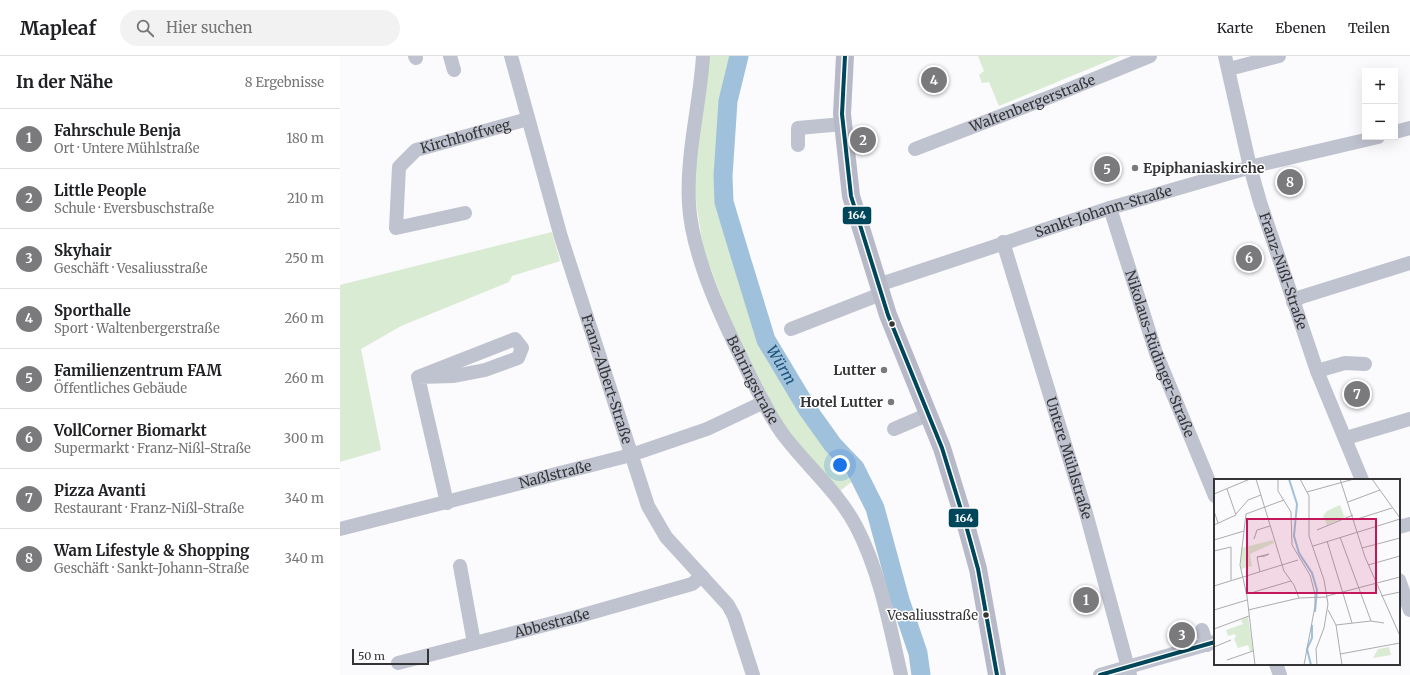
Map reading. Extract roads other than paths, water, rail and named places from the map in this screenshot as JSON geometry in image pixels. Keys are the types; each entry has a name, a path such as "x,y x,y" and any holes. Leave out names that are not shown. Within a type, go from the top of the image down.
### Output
{"main road":[{"path":"844,56 843,124 851,196 880,290 942,448 978,569 997,675"}],"street":[{"name":"Franz-Albert-Straße","path":"511,56 561,237 648,506 658,528 725,600 731,611 753,675"},
{"name":"Behringstraße","path":"703,56 690,165 689,205 694,237 706,277 721,314 764,402 784,436 832,490 857,527 867,551 879,588 901,675"},
{"name":"Waltenbergerstraße","path":"915,149 1060,93 1150,56"},
{"path":"1227,62 1279,56"},
{"name":"Franz-Nißl-Straße","path":"1227,62 1250,168 1293,302 1316,371 1346,438 1362,479"},
{"name":"Kirchhoffweg","path":"465,213 396,228 399,167 416,150 528,120"},
{"path":"798,145 798,128 843,124"},
{"path":"1398,131 1410,128"},
{"name":"Sankt-Johann-Straße","path":"791,329 880,290 1003,242 1110,208 1250,168 1366,140"},
{"name":"Nikolaus-Rüdinger-Straße","path":"1110,208 1156,353 1214,494"},
{"name":"Untere Mühlstraße","path":"1003,242 1086,513 1129,671"},
{"path":"1293,302 1301,297 1410,263"},
{"path":"514,339 522,348 518,358 485,370 454,376 418,377 514,339"},
{"path":"1316,371 1345,363 1364,364"},
{"path":"418,377 447,503"},
{"name":"Naßlstraße","path":"340,529 631,455 707,429 764,402"},
{"path":"894,429 929,414"},
{"path":"1346,438 1410,420"},
{"path":"1400,527 1410,524"},
{"path":"460,566 474,643"},
{"name":"Abbestraße","path":"398,663 605,609 692,584 702,576"},
{"path":"1403,588 1410,610"},
{"path":"1100,675 1129,671 1211,643 1202,630"},
{"path":"1276,665 1280,675"}],"waterway":[{"name":"Würm","path":"739,56 728,101 723,176 724,202 766,340 808,410 833,445 855,468 875,508 900,600 918,653 921,675"}],"place":[{"name":"Sporthalle","path":"934,80"},
{"name":"Little People","path":"863,140"},
{"name":"Epiphaniaskirche","path":"1135,168"},
{"name":"Familienzentrum FAM","path":"1107,169"},
{"name":"Wam Lifestyle & Shopping","path":"1290,182"},
{"name":"VollCorner Biomarkt","path":"1249,258"},
{"name":"Lutter","path":"884,370"},
{"name":"Pizza Avanti","path":"1357,394"},
{"name":"Hotel Lutter","path":"891,402"},
{"name":"Fahrschule Benja","path":"1086,600"},
{"name":"Vesaliusstraße","path":"986,615"},
{"name":"Skyhair","path":"1182,635"}]}
